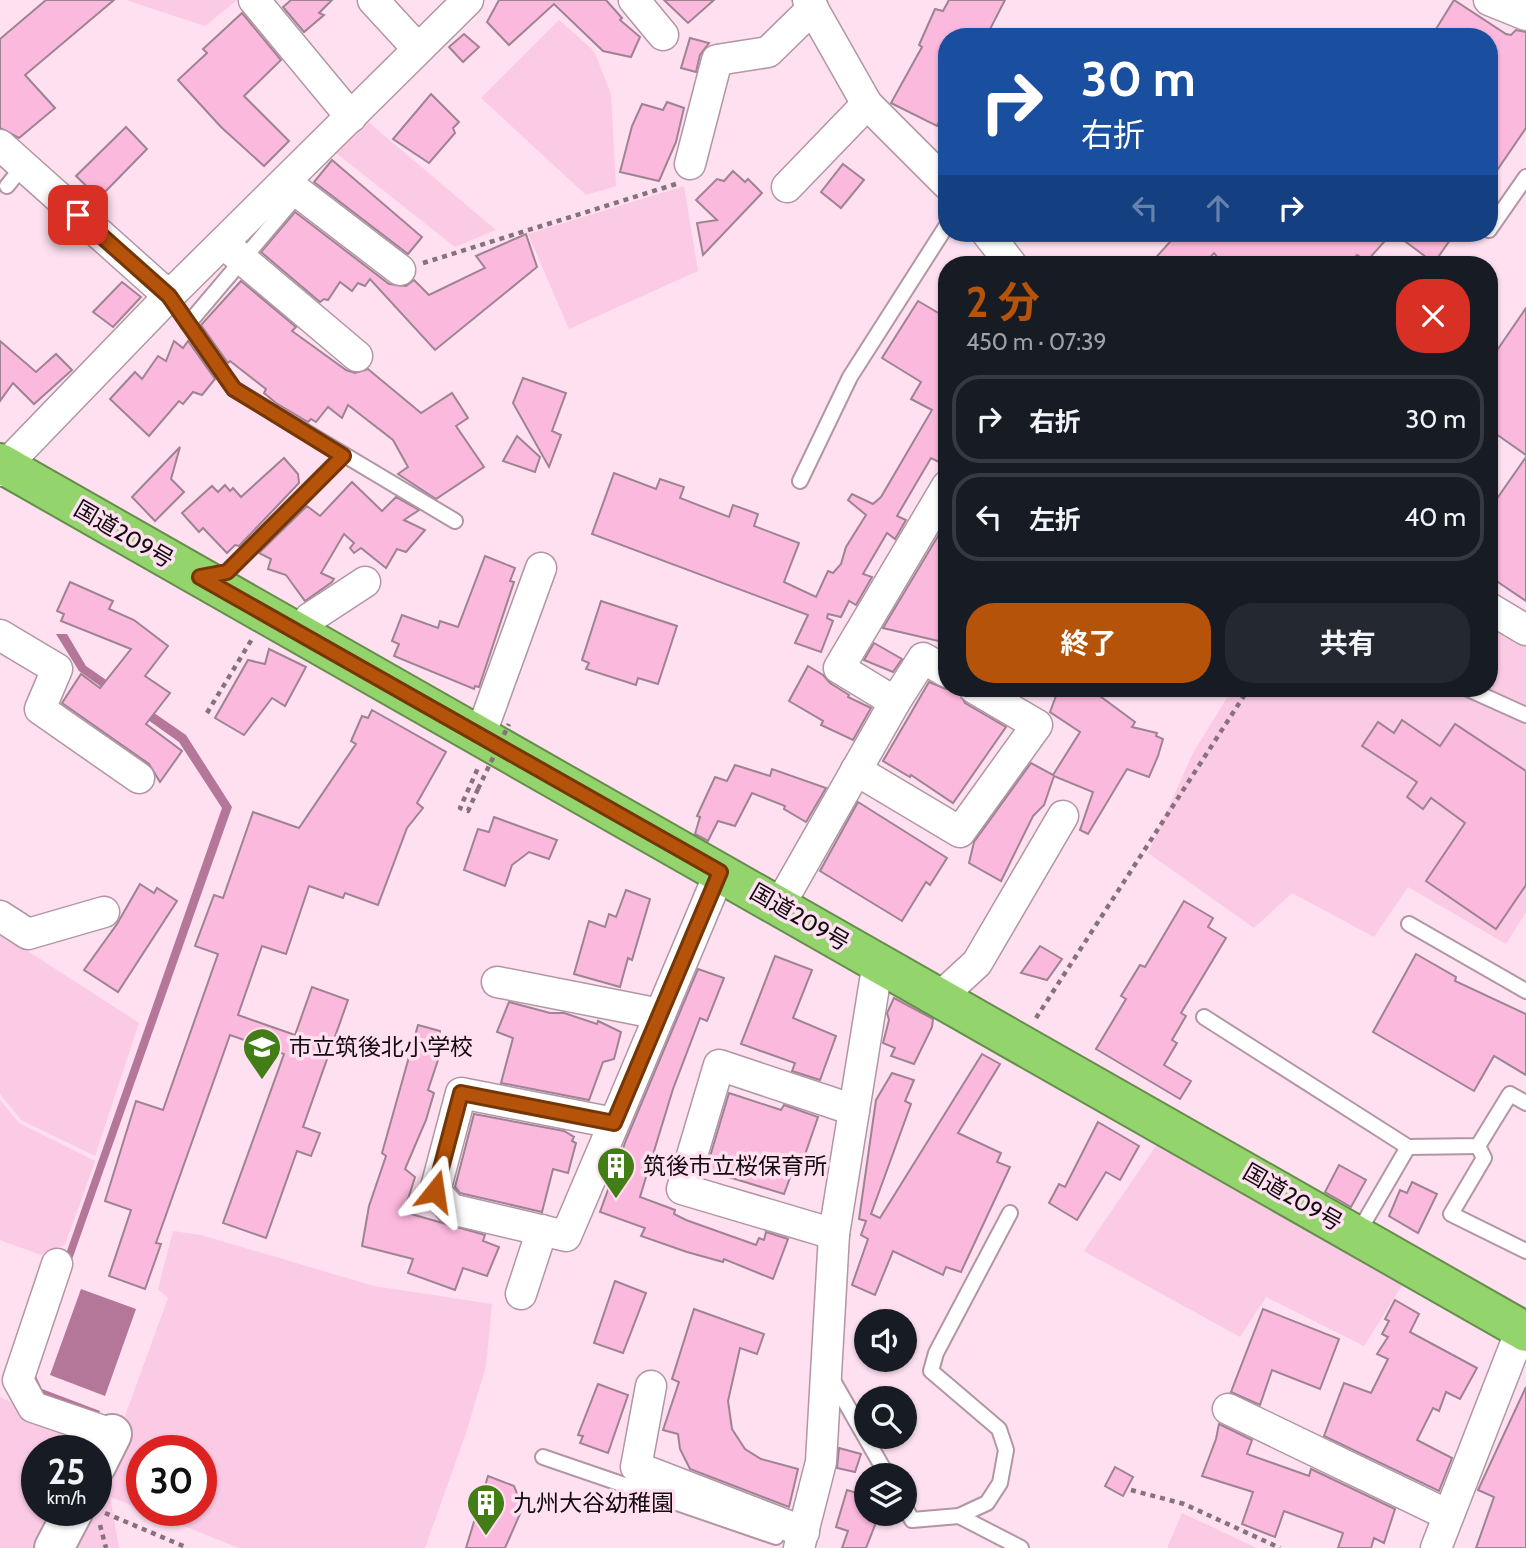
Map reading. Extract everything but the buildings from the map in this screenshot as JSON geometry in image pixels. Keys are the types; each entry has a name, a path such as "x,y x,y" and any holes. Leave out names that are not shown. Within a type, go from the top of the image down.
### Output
{"highway":[{"name":"国道209号","path":"1,466 200,577 495,730 720,872 1524,1331"}],"street":[{"path":"254,0 351,117"},
{"path":"373,0 418,50"},
{"path":"1,466 169,296 233,251 351,117 468,0"},
{"path":"634,0 663,35"},
{"path":"1489,0 1526,15"},
{"path":"690,164 718,60 768,52 811,4 867,104 938,175"},
{"path":"787,187 867,104"},
{"path":"0,145 15,176 169,296"},
{"path":"292,187 400,270"},
{"path":"233,251 357,356"},
{"path":"895,702 839,668 938,501"},
{"path":"495,730 541,568"},
{"path":"310,618 365,582"},
{"path":"1498,613 1526,630"},
{"path":"0,635 57,669 40,709 139,778"},
{"path":"779,906 895,702 923,658 938,667"},
{"path":"856,770 960,832 1037,725 989,697"},
{"path":"940,997 976,963 1063,816"},
{"path":"614,1123 461,1093 435,1191 451,1209 566,1236 614,1123 720,872"},
{"path":"0,916 28,934 104,912"},
{"path":"651,1386 636,1467 802,1542 821,1462 834,1234 878,962"},
{"path":"497,982 660,1014"},
{"path":"834,1234 682,1189 719,1065 854,1110"},
{"path":"521,1294 542,1230"},
{"path":"57,1264 18,1380 33,1406 80,1435"},
{"path":"1436,1548 1524,1331"},
{"path":"1228,1409 1448,1515"},
{"path":"54,1548 66,1526"}],"lane":[{"path":"1498,217 1526,177"},
{"path":"800,481 850,377 938,239"},
{"path":"188,324 233,251"},
{"path":"169,296 234,389 455,521"},
{"path":"200,577 227,572 343,456"},
{"path":"1486,697 1526,715"},
{"path":"1409,924 1526,991"},
{"path":"1204,1017 1408,1147 1478,1146"},
{"path":"1478,1146 1510,1094 1526,1103"},
{"path":"1478,1146 1484,1158 1451,1214 1526,1251"},
{"path":"1357,1234 1408,1147"},
{"path":"917,1520 960,1516 987,1503 1000,1483 1006,1450 999,1429 931,1371 936,1353 1010,1213"},
{"path":"828,1371 880,1463"},
{"path":"543,1457 802,1542"},
{"path":"960,1516 1021,1548"}],"path":[{"path":"400,270 681,182 690,164"},
{"path":"207,713 257,630"},
{"path":"1021,1043 1085,938 1243,697"},
{"path":"474,778 460,808 468,811 478,789 495,730"},
{"path":"1131,1490 1184,1504 1280,1548"},
{"path":"112,1516 188,1548"}],"shaded area":[{"path":"126,0 237,0 205,26"},
{"path":"559,20 594,51 611,94 616,186 586,195 481,98"},
{"path":"368,122 496,230 455,247 336,153"},
{"path":"684,186 698,271 569,329 528,234"},
{"path":"1498,624 1526,642 1526,912 1506,944 1408,887 1374,937 1292,893 1254,928 1148,853 1193,753 1227,697 1498,697"},
{"path":"56,634 67,634 86,666 186,735 232,807 33,1370 42,1389 100,1411 97,1418 38,1397 25,1371 222,808 179,742 79,671"},
{"path":"0,933 139,1023 95,1156 21,1120 0,1094"},
{"path":"0,1100 19,1123 95,1161 65,1245 41,1255 0,1240"},
{"path":"1158,1143 1403,1284 1364,1346 1266,1297 1240,1337 1084,1251"},
{"path":"173,1231 201,1235 374,1286 492,1304 486,1366 466,1433 425,1548 239,1548 184,1526 217,1526 217,1435 126,1435 126,1503 112,1498 112,1452 168,1298 158,1289"},
{"path":"81,1289 136,1309 105,1396 50,1375"},
{"path":"0,1397 80,1435 21,1435 21,1526 112,1526 112,1508 119,1548 0,1548"},
{"path":"1182,1513 1257,1548 1167,1548"}],"place":[{"name":"市立筑後北小学校","path":"262,1081"},
{"name":"筑後市立桜保育所","path":"616,1200"},
{"name":"九州大谷幼稚園","path":"486,1537"}],"route":[{"path":"78,215 169,296 234,389 343,456 227,572 200,577 720,872 614,1123 461,1093 435,1191"}]}
